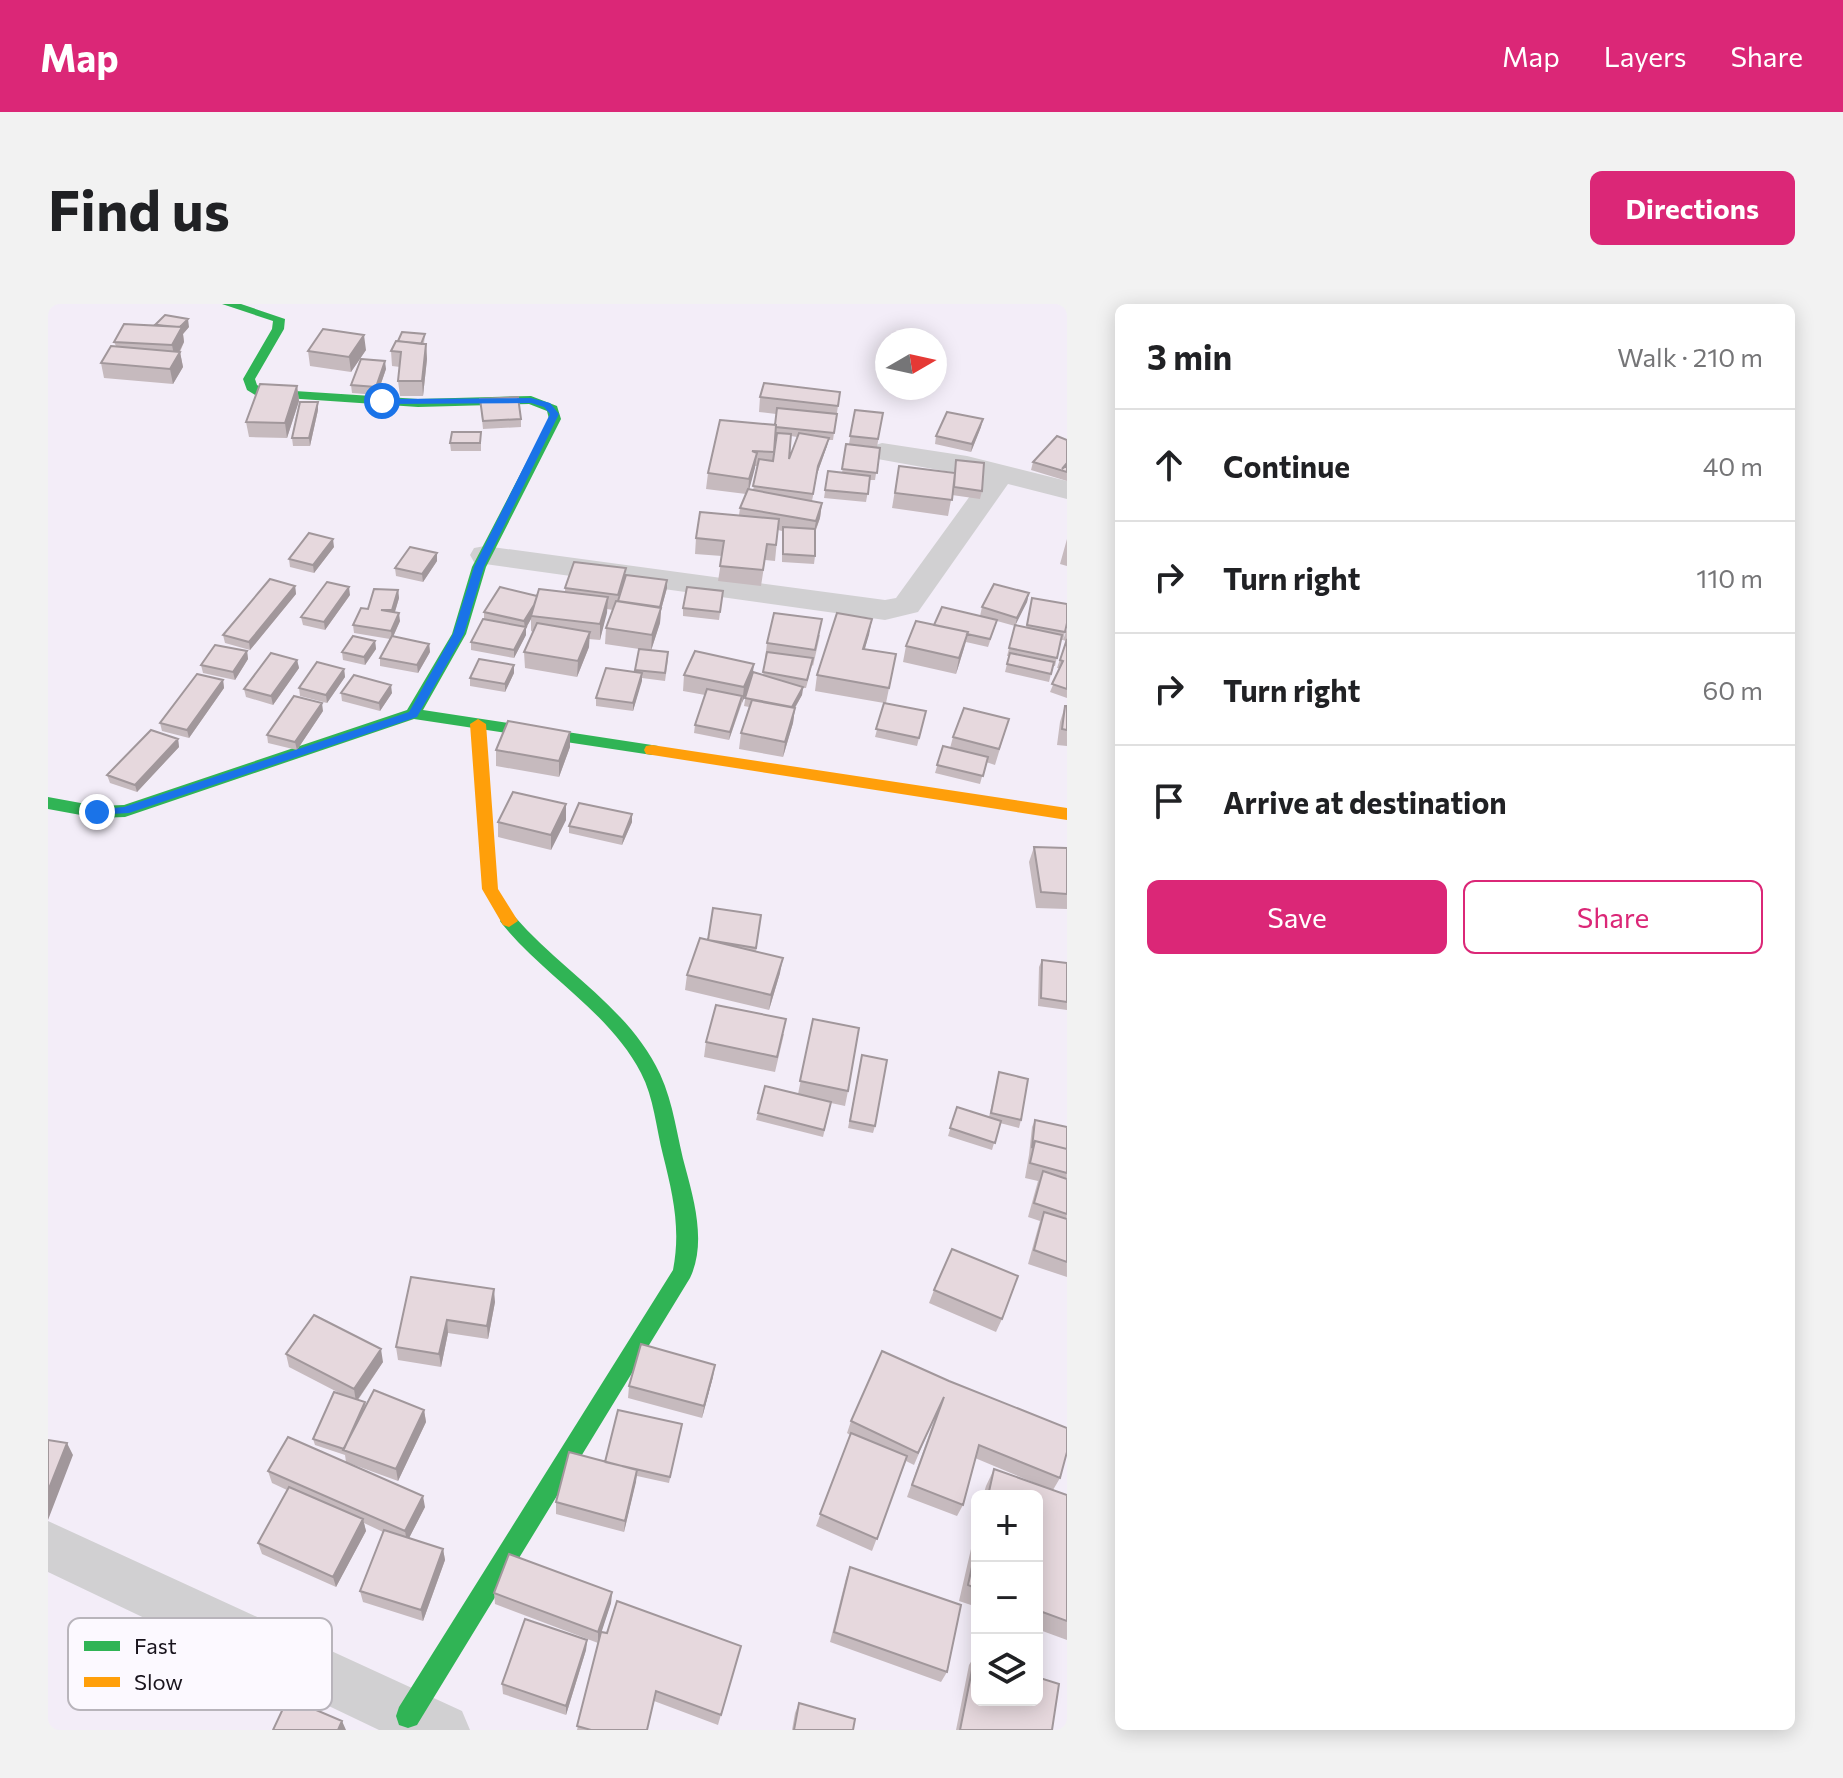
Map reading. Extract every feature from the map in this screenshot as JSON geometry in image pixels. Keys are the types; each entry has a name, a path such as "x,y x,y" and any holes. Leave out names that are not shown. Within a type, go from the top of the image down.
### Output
{"street":[{"path":"228,304 279,319 278,329 249,379 251,387 261,393 418,403 531,400 553,409 555,419 485,555 459,634 413,714"},
{"path":"882,452 931,458 1067,490"},
{"path":"485,555 885,610 897,609 907,605 1001,473"},
{"path":"48,803 97,812 125,811 413,714 1067,814"},
{"path":"332,1679 425,1723 683,1272 690,1241 689,1221 654,1084 644,1060 519,934 493,898 487,872 478,724"},
{"path":"48,1546 201,1618"}],"building":[{"path":"165,315 188,319 180,327 155,325"},
{"path":"124,324 182,327 172,345 114,342"},
{"path":"323,329 364,335 349,357 308,351"},
{"path":"402,332 425,334 421,344 398,341"},
{"path":"396,341 426,344 422,381 398,381 401,352 391,351"},
{"path":"111,346 180,352 170,369 101,363"},
{"path":"361,359 385,361 376,387 351,385"},
{"path":"764,383 840,392 838,406 760,397"},
{"path":"260,384 297,386 285,423 246,422"},
{"path":"518,397 521,419 483,421 480,399"},
{"path":"300,402 318,402 309,438 292,438"},
{"path":"777,408 837,414 834,433 776,427"},
{"path":"855,410 883,413 878,439 850,436"},
{"path":"947,412 983,419 972,444 936,436"},
{"path":"720,420 776,425 774,452 752,451 757,453 749,479 708,473"},
{"path":"452,432 481,432 480,443 450,443"},
{"path":"777,433 791,434 789,459 799,433 829,438 818,466 813,494 753,486 759,459 773,461"},
{"path":"1057,436 1067,440 1067,463 1062,469 1067,465 1067,472 1033,462"},
{"path":"846,444 880,448 877,473 842,469"},
{"path":"956,460 984,463 982,491 954,487"},
{"path":"899,466 955,473 952,500 895,493"},
{"path":"828,471 870,476 868,494 825,490"},
{"path":"748,489 822,503 816,521 740,508"},
{"path":"700,512 779,519 776,545 767,544 763,570 720,566 724,541 696,538"},
{"path":"783,527 815,529 815,556 783,554"},
{"path":"309,533 333,539 313,565 289,559"},
{"path":"410,547 437,553 422,574 395,568"},
{"path":"574,562 626,568 618,595 565,588"},
{"path":"626,575 667,580 660,607 618,601"},
{"path":"270,579 295,586 249,642 223,635"},
{"path":"327,582 349,587 324,622 301,617"},
{"path":"994,584 1029,593 1017,618 982,607"},
{"path":"500,587 537,596 524,621 484,612"},
{"path":"687,587 723,591 720,612 683,608"},
{"path":"374,589 398,590 392,610 381,610 399,613 391,631 353,625 361,608 368,609"},
{"path":"539,589 608,597 600,624 531,616"},
{"path":"1032,598 1067,604 1065,632 1027,625"},
{"path":"616,601 661,608 652,635 606,628"},
{"path":"942,607 997,620 990,639 934,625"},
{"path":"774,613 822,619 815,650 767,643"},
{"path":"837,613 872,619 863,649 896,654 889,688 817,675"},
{"path":"483,619 526,627 514,650 471,642"},
{"path":"916,621 968,632 959,658 906,646"},
{"path":"537,623 590,632 578,661 524,652"},
{"path":"1015,625 1062,635 1057,658 1009,648"},
{"path":"353,636 375,641 364,657 342,652"},
{"path":"392,636 429,644 417,665 380,658"},
{"path":"1067,639 1067,689 1052,684 1063,661 1060,660"},
{"path":"215,645 247,651 233,672 201,665"},
{"path":"639,649 668,652 665,673 635,670"},
{"path":"695,651 754,664 744,687 684,675"},
{"path":"767,652 813,658 807,680 763,672"},
{"path":"271,653 297,660 271,696 244,689"},
{"path":"1010,653 1054,662 1051,674 1007,664"},
{"path":"479,659 514,665 505,684 470,678"},
{"path":"317,662 344,669 326,695 299,688"},
{"path":"606,668 642,673 633,703 596,698"},
{"path":"753,672 803,687 792,707 745,698"},
{"path":"197,674 223,680 187,730 160,723"},
{"path":"354,675 391,685 379,703 341,693"},
{"path":"707,689 742,696 730,732 695,725"},
{"path":"294,696 322,703 295,742 267,735"},
{"path":"752,700 795,708 785,742 741,733"},
{"path":"884,703 926,711 919,738 876,729"},
{"path":"1067,706 1067,730 1062,729"},
{"path":"964,708 1009,719 999,749 953,737"},
{"path":"508,721 570,732 559,761 496,750"},
{"path":"151,730 178,739 135,785 107,775"},
{"path":"943,746 988,757 983,776 937,765"},
{"path":"513,792 566,804 551,835 498,822"},
{"path":"579,803 632,814 623,837 569,826"},
{"path":"1034,847 1067,848 1067,894 1041,892"},
{"path":"713,908 761,915 756,948 708,940"},
{"path":"700,938 783,958 771,995 687,975"},
{"path":"1042,960 1067,963 1067,1002 1041,998"},
{"path":"716,1005 786,1019 777,1057 706,1042"},
{"path":"813,1019 859,1028 848,1091 800,1081"},
{"path":"862,1055 887,1060 875,1126 850,1121"},
{"path":"999,1072 1028,1079 1021,1120 991,1113"},
{"path":"765,1086 831,1102 824,1130 758,1113"},
{"path":"957,1107 1001,1121 995,1143 950,1128"},
{"path":"1035,1120 1067,1127 1067,1149 1035,1141 1032,1148"},
{"path":"1035,1141 1067,1149 1067,1173 1030,1163"},
{"path":"1043,1171 1067,1179 1067,1214 1034,1203"},
{"path":"1044,1212 1067,1219 1067,1262 1034,1250"},
{"path":"952,1249 1018,1276 1002,1319 934,1290"},
{"path":"411,1277 494,1289 487,1326 447,1320 439,1354 396,1347"},
{"path":"314,1315 381,1349 354,1389 286,1354"},
{"path":"641,1344 715,1365 704,1406 629,1386"},
{"path":"882,1351 1067,1428 1067,1452 1060,1478 979,1445 963,1505 912,1485 944,1397 918,1453 851,1421"},
{"path":"374,1390 424,1410 396,1469 343,1450"},
{"path":"334,1392 365,1402 344,1449 313,1439"},
{"path":"618,1410 682,1424 670,1477 605,1462"},
{"path":"851,1433 907,1456 877,1539 820,1514"},
{"path":"288,1437 423,1496 405,1531 268,1471"},
{"path":"48,1440 67,1443 48,1491"},
{"path":"569,1452 637,1470 625,1521 556,1502"},
{"path":"994,1469 1067,1495 1067,1621 1043,1612 1043,1490 989,1490"},
{"path":"289,1487 363,1519 333,1577 258,1543"},
{"path":"384,1530 443,1549 421,1610 360,1591"},
{"path":"509,1554 612,1592 598,1632 494,1593"},
{"path":"850,1567 961,1605 947,1672 834,1632"},
{"path":"617,1601 741,1646 721,1715 656,1691 647,1730 591,1730 577,1726 601,1632 607,1633"},
{"path":"525,1619 587,1640 566,1706 502,1684"},
{"path":"971,1675 971,1706 1043,1706 1043,1679 1059,1684 1052,1730 960,1730"},
{"path":"799,1703 855,1719 853,1730 794,1730"},
{"path":"282,1710 316,1710 342,1721 338,1730 273,1730"}],"traffic: fast":[{"path":"228,304 279,319 278,329 249,379 251,387 261,393 418,403 531,400 553,409 555,419 479,567 459,634 413,714"},
{"path":"48,803 97,812 125,811 413,714 652,750"},
{"path":"408,1716 683,1272 688,1241 684,1201 651,1073 615,1024 542,957 509,921"}],"traffic: slow":[{"path":"478,724 490,889 509,921"},
{"path":"652,750 1067,814"}],"route":[{"path":"97,812 125,811 413,714 459,634 479,567 555,414 547,405 531,400 382,401"}]}
